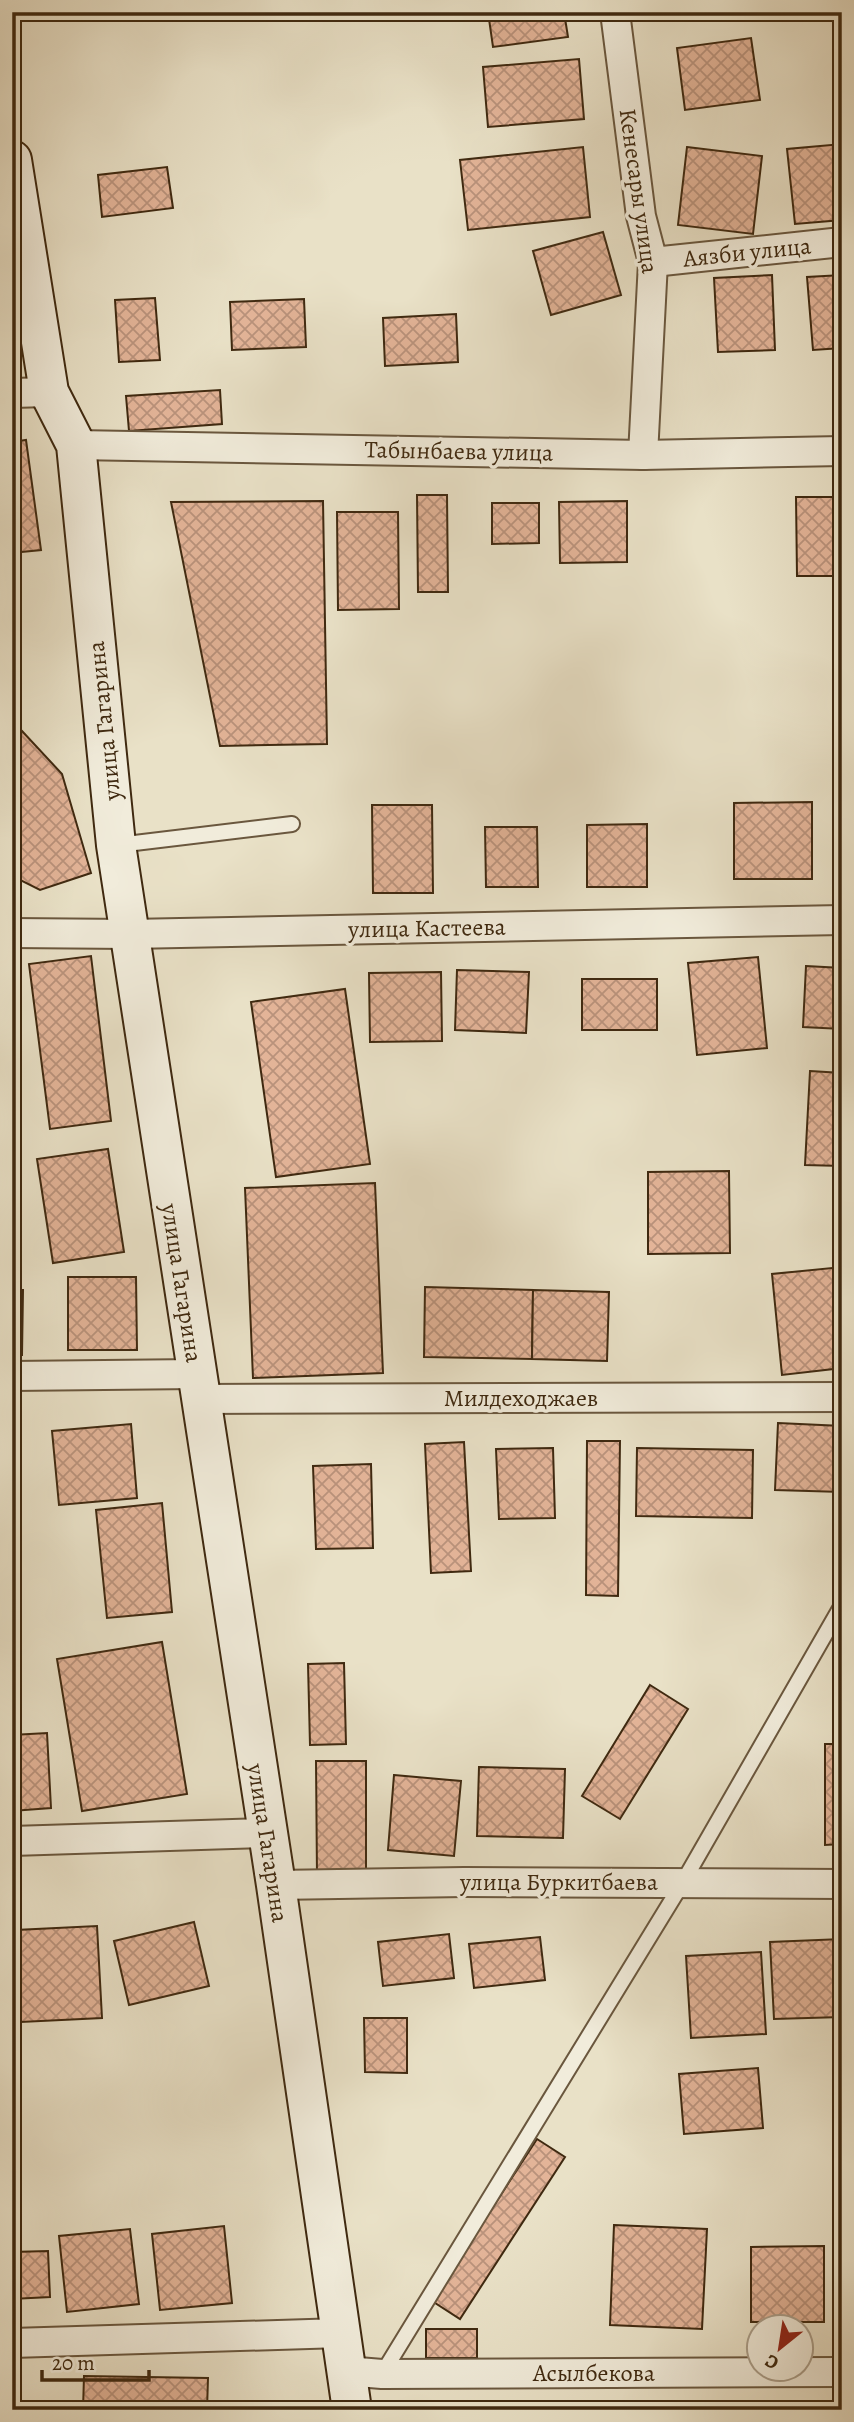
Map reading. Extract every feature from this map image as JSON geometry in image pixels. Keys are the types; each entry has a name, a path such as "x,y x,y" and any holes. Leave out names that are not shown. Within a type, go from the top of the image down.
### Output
{"main road":[{"name":"улица Гагарина","path":"12,160 30,393 76,445 116,845 265,1833 276,1885 341,2333 364,2373 352,2410"}],"street":[{"name":"Кенесары улица","path":"615,12 640,216 653,262 643,455"},
{"name":"Аязби улица","path":"653,262 842,242"},
{"name":"Табынбаева улица","path":"76,445 643,455 842,452"},
{"name":"улица Кастеева","path":"12,933 130,934 842,920"},
{"name":"Милдеходжаев","path":"12,1376 198,1387 842,1397"},
{"path":"12,1841 265,1833"},
{"name":"улица Буркитбаева","path":"276,1885 683,1882 842,1884"},
{"path":"12,2343 341,2333"},
{"name":"Асылбекова","path":"364,2373 842,2372"}],"lane":[{"path":"116,845 292,824"},
{"path":"364,2373 683,1882 842,1605"}],"building":[{"path":"488,12 564,12 568,37 493,47"},
{"path":"751,38 760,100 685,110 677,48"},
{"path":"579,59 584,119 488,127 483,67"},
{"path":"842,144 842,220 795,224 787,149"},
{"path":"583,147 590,217 468,230 460,160"},
{"path":"687,147 762,156 753,234 678,225"},
{"path":"167,167 173,208 102,217 98,175"},
{"path":"603,232 621,295 551,315 533,251"},
{"path":"772,275 775,350 718,352 714,278"},
{"path":"842,275 842,348 813,350 807,277"},
{"path":"155,298 160,360 119,362 115,300"},
{"path":"304,299 306,347 232,350 230,302"},
{"path":"456,314 458,362 385,366 383,318"},
{"path":"220,390 222,424 129,431 126,396"},
{"path":"26,440 41,550 12,553 12,442"},
{"path":"417,495 447,495 448,592 418,592"},
{"path":"796,497 842,497 842,576 797,576"},
{"path":"323,501 327,744 220,746 171,502"},
{"path":"627,501 627,562 560,563 559,502"},
{"path":"492,503 539,503 539,543 492,544"},
{"path":"337,512 398,512 399,609 338,610"},
{"path":"22,731 62,774 91,873 40,890 12,876 12,735"},
{"path":"812,802 812,879 734,879 734,803"},
{"path":"372,805 432,805 433,893 373,893"},
{"path":"647,824 647,887 587,887 587,825"},
{"path":"485,827 537,827 538,887 486,887"},
{"path":"91,956 111,1121 50,1129 29,964"},
{"path":"758,957 767,1048 697,1055 688,963"},
{"path":"806,966 842,968 842,1029 803,1027"},
{"path":"457,970 529,972 526,1033 455,1030"},
{"path":"441,972 442,1041 370,1042 369,973"},
{"path":"582,979 657,979 657,1030 582,1030"},
{"path":"345,989 370,1164 276,1177 251,1002"},
{"path":"810,1071 842,1073 842,1166 805,1165"},
{"path":"108,1149 124,1252 53,1263 37,1159"},
{"path":"729,1171 730,1253 648,1254 648,1172"},
{"path":"375,1183 383,1373 253,1378 245,1188"},
{"path":"842,1267 842,1368 782,1375 772,1274"},
{"path":"68,1277 136,1277 137,1350 68,1350"},
{"path":"425,1287 533,1290 532,1359 424,1357"},
{"path":"12,1290 23,1290 22,1355 12,1355"},
{"path":"533,1290 609,1292 607,1361 532,1359"},
{"path":"778,1423 842,1426 842,1492 775,1490"},
{"path":"131,1424 137,1498 59,1505 52,1431"},
{"path":"587,1441 620,1441 618,1596 586,1595"},
{"path":"464,1442 471,1571 431,1573 425,1444"},
{"path":"553,1448 555,1518 499,1519 496,1449"},
{"path":"637,1448 753,1450 752,1518 636,1516"},
{"path":"371,1464 373,1548 316,1549 313,1466"},
{"path":"162,1503 172,1612 107,1618 96,1510"},
{"path":"162,1642 187,1794 82,1811 57,1659"},
{"path":"344,1663 346,1744 310,1745 308,1664"},
{"path":"650,1685 688,1709 620,1819 582,1796"},
{"path":"47,1733 51,1808 12,1811 12,1735"},
{"path":"825,1744 842,1744 842,1844 825,1845"},
{"path":"316,1761 366,1761 366,1876 317,1876"},
{"path":"479,1767 565,1769 563,1838 477,1836"},
{"path":"394,1775 461,1781 454,1856 388,1850"},
{"path":"194,1922 209,1986 129,2005 114,1941"},
{"path":"97,1926 102,2018 21,2022 16,1930"},
{"path":"449,1934 454,1978 383,1986 378,1942"},
{"path":"540,1937 545,1980 474,1988 469,1944"},
{"path":"842,1939 842,2017 774,2019 770,1942"},
{"path":"761,1952 766,2034 691,2038 686,1956"},
{"path":"364,2018 407,2018 407,2073 365,2072"},
{"path":"758,2068 763,2128 684,2134 679,2074"},
{"path":"537,2139 565,2157 460,2319 432,2301"},
{"path":"614,2225 707,2229 702,2329 610,2325"},
{"path":"224,2226 232,2303 160,2310 152,2234"},
{"path":"130,2229 139,2304 67,2312 59,2236"},
{"path":"824,2246 824,2322 816,2322 816,2314 751,2314 751,2247"},
{"path":"48,2251 50,2297 12,2299 12,2252"},
{"path":"426,2329 477,2329 477,2358 426,2358"},
{"path":"84,2376 208,2378 207,2410 83,2410"}]}
